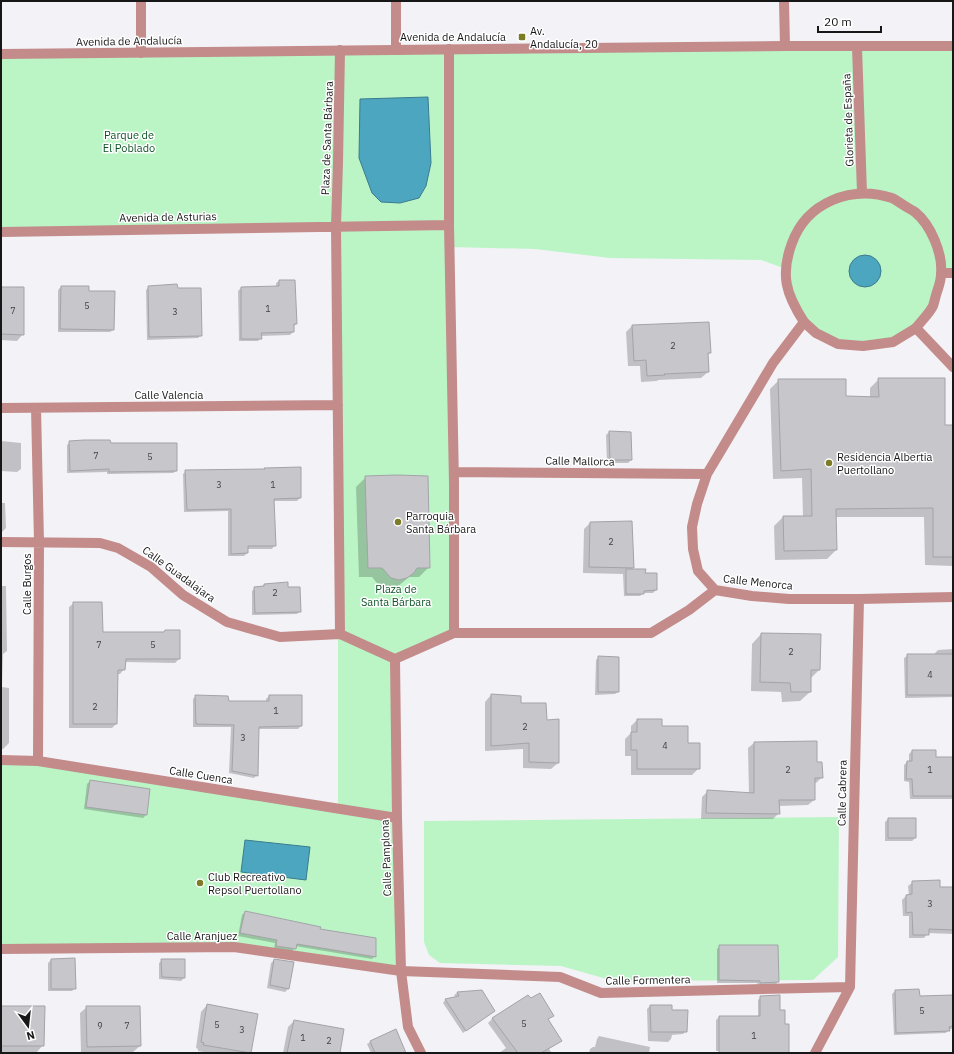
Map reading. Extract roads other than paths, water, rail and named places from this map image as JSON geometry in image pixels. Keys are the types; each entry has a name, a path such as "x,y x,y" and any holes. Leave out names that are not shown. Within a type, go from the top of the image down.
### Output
{"street":[{"path":"141,1 141,53"},
{"path":"396,1 396,49"},
{"path":"784,1 785,46"},
{"name":"Glorieta de España","path":"857,46 862,193"},
{"name":"Avenida de Andalucía","path":"1,54 396,49 953,46"},
{"path":"340,634 395,659 454,633 454,472 449,225 449,49"},
{"name":"Plaza de Santa Bárbara","path":"340,50 336,226 340,634"},
{"path":"862,193 892,198 915,212 932,234 940,259 942,273 941,281 932,307 916,328 893,342 863,346 838,344 816,333 804,322 790,297 787,285 786,269 787,258 796,232 813,212 837,198 862,193"},
{"path":"336,226 449,225"},
{"name":"Avenida de Asturias","path":"1,232 336,226"},
{"path":"942,273 953,273"},
{"path":"715,590 698,571 693,549 692,527 697,504 707,474 773,363 804,322"},
{"path":"916,328 953,368"},
{"name":"Calle Valencia","path":"1,408 338,405"},
{"name":"Calle Burgos","path":"36,408 39,542 38,761"},
{"name":"Calle Mallorca","path":"454,472 707,474"},
{"name":"Calle Guadalajara","path":"1,542 100,543 118,548 151,567 183,595 227,622 280,637 340,634"},
{"name":"Calle Menorca","path":"454,633 651,633 689,610 715,590 752,596 789,598 858,599 953,597"},
{"name":"Calle Cabrera","path":"850,987 858,599"},
{"name":"Calle Pamplona","path":"395,659 401,971 408,1027 421,1053"},
{"name":"Calle Cuenca","path":"1,760 38,761 397,818"},
{"name":"Calle Aranjuez","path":"1,950 234,947 401,971"},
{"name":"Calle Formentera","path":"401,971 560,977 601,993 850,987"},
{"path":"816,1053 850,987"}],"water":[{"path":"428,97 431,163 426,186 419,198 400,203 381,202 372,193 359,158 360,99"},
{"path":"862,255 868,255 877,259 881,271 877,283 868,287 862,287 853,283 849,274 849,268 853,259"},
{"path":"245,840 310,847 306,880 241,872"}],"place":[{"name":"Av. Andalucía, 20","path":"522,37"},
{"name":"Residencia Albertia Puertollano","path":"829,463"},
{"name":"Parroquia Santa Bárbara","path":"398,522"},
{"name":"Club Recreativo Repsol Puertollano","path":"200,883"}],"park label":[{"name":"Parque de El Poblado","path":"129,141"}]}
